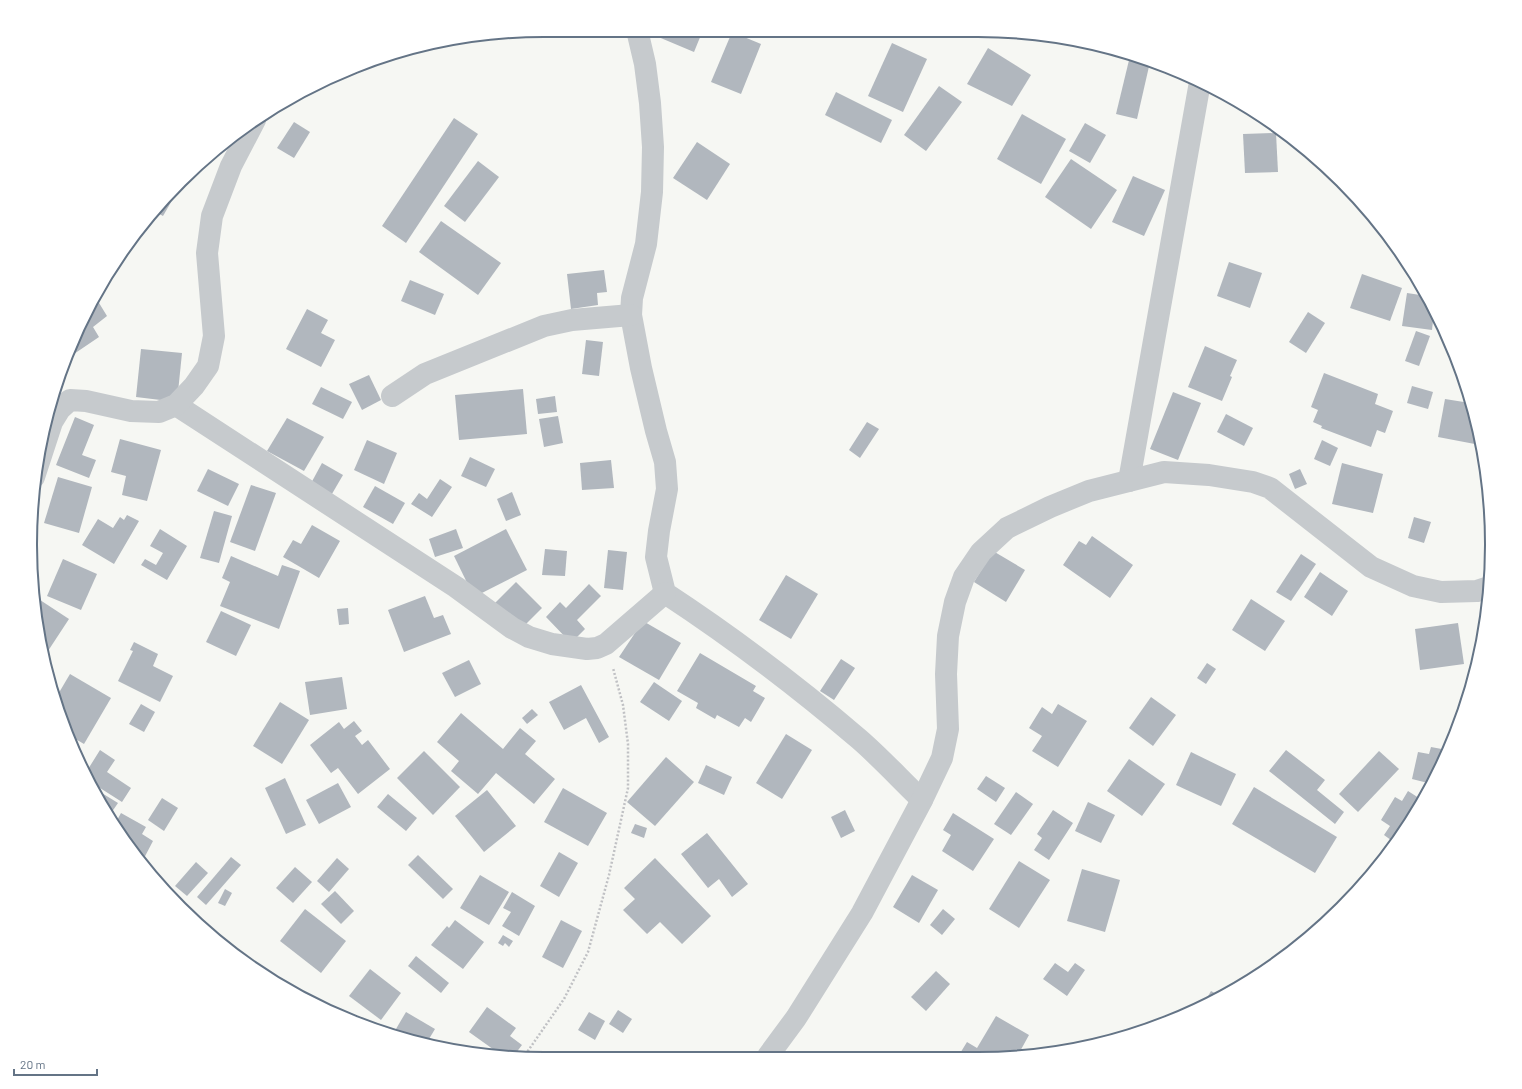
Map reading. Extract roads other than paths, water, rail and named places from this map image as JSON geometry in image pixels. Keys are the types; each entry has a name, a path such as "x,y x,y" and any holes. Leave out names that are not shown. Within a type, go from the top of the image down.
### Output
{"street":[{"path":"639,37 645,64 650,103 653,147 652,184 646,244 632,298 631,315 651,410 665,462 667,489 656,557 665,593 700,616 788,681 860,740 922,800"},
{"path":"1129,481 1199,88"},
{"path":"52,422 60,409 70,400 86,401 132,411 159,412 176,405 194,386 208,366 214,336 207,253 212,216 231,166 248,134"},
{"path":"392,396 426,374 544,326 572,320 631,315"},
{"path":"176,405 456,586 512,628 529,637 552,644 587,649 597,648 606,644 665,593"},
{"path":"771,1052 796,1018 862,913 922,800 942,758 948,729 946,674 948,636 955,602 964,577 981,552 1007,528 1088,490 1164,472 1209,475 1253,482 1270,488 1371,567 1413,586 1441,592 1477,591 1483,589"}]}
